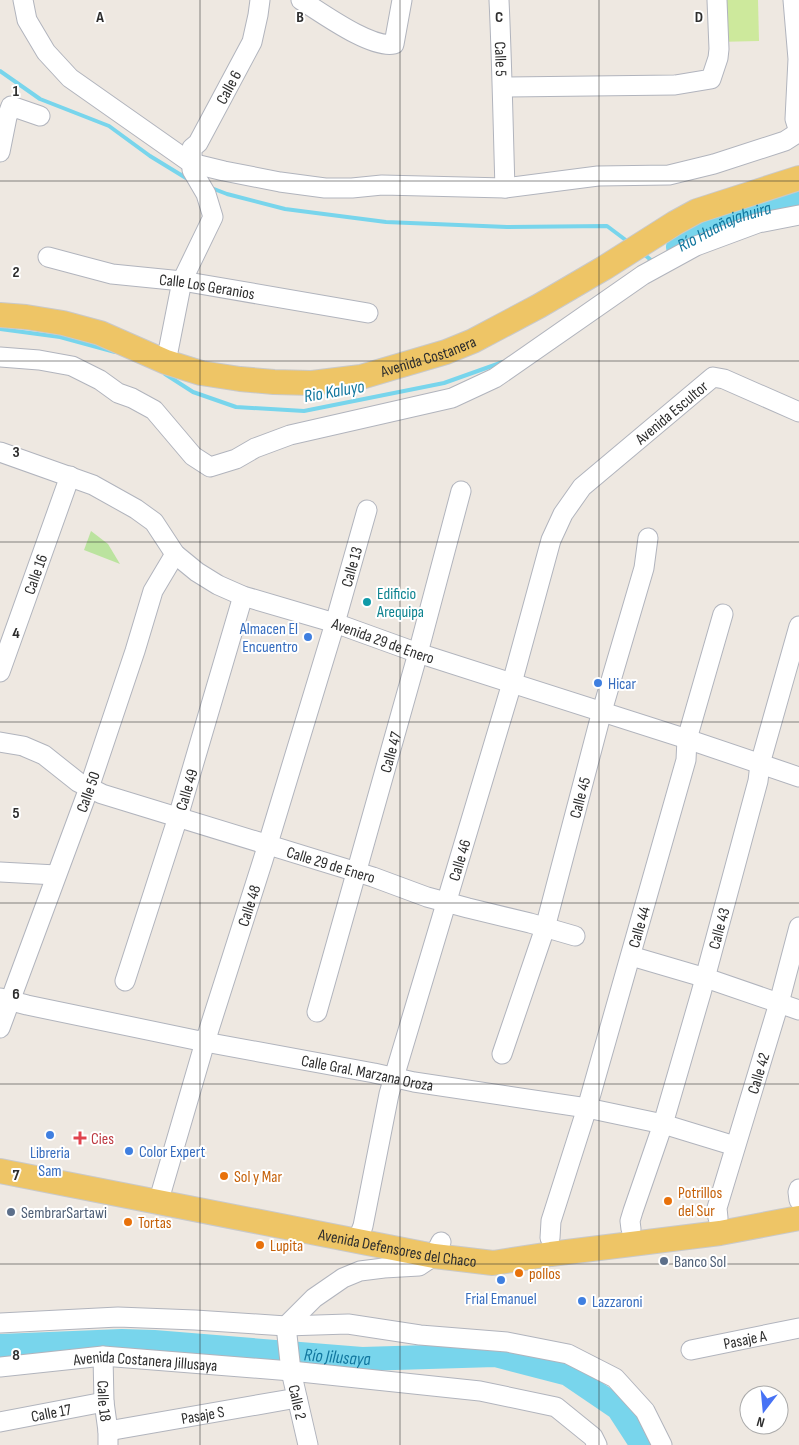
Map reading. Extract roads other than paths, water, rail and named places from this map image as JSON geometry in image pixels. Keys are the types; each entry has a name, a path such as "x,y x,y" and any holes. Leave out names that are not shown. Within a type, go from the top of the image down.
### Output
{"main road":[{"name":"Avenida Costanera","path":"0,316 26,317 63,323 100,333 166,362 200,373 240,379 312,383 361,377 446,352 473,341 539,306 697,211 799,178"},
{"name":"Avenida Defensores del Chaco","path":"0,1158 57,1176"},
{"name":"Avenida Defensores del Chaco","path":"0,1171 57,1176 437,1249 493,1263 551,1246 799,1218"},
{"name":"Avenida Defensores del Chaco","path":"719,1226 799,1201"}],"street":[{"path":"23,0 27,20 41,44 70,78 192,166 325,188 382,185 505,188 598,176 670,174 714,164 785,141 799,132 795,119 798,59 793,0"},
{"name":"Calle 6","path":"192,166 192,148 198,143 252,42 260,0"},
{"path":"301,0 366,39 388,45 394,44 402,0"},
{"name":"Calle 5","path":"499,0 505,188"},
{"path":"503,87 675,85 711,79 719,49 717,0"},
{"path":"0,152 7,118 12,106 40,116"},
{"path":"166,362 182,281 213,217 206,194 192,166"},
{"path":"0,357 39,360 72,366 100,380 118,392 154,410 193,456 210,466 236,459 255,448 290,435 452,398 495,378 643,275 696,246 758,223 799,215"},
{"name":"Calle Los Geranios","path":"48,257 112,274 182,281 368,313"},
{"name":"Avenida Escultor","path":"582,487 713,377 724,379 799,412"},
{"name":"Avenida 29 de Enero","path":"0,452 93,485 136,509 154,522 174,554 218,585 243,596 335,623 512,684 602,711 799,777"},
{"name":"Calle 16","path":"0,672 70,476"},
{"name":"Calle 46","path":"360,1234 389,1094 512,684 551,540 563,514 582,487"},
{"name":"Calle 47","path":"317,1012 461,491"},
{"name":"Calle 13","path":"335,623 367,510"},
{"name":"Calle 45","path":"502,1054 545,928 602,711 644,568 648,538"},
{"name":"Calle 50","path":"0,1028 5,1000 89,788 153,591 174,554"},
{"name":"Calle 49","path":"125,981 178,817 243,596"},
{"name":"Calle 44","path":"551,1246 551,1220 587,1108 631,956 686,760 687,739 722,614"},
{"name":"Calle 48","path":"160,1196 205,1042 335,623"},
{"name":"Calle 43","path":"631,1236 630,1221 663,1124 706,978 758,780 760,764 799,626"},
{"name":"Calle 29 de Enero","path":"0,742 23,746 44,755 78,782 102,794 268,844 447,902 575,936"},
{"path":"0,872 56,875"},
{"name":"Calle 42","path":"719,1226 717,1208 779,1003 799,927"},
{"path":"631,956 706,978 799,1010"},
{"name":"Calle Gral. Marzana Oroza","path":"5,1000 205,1042 414,1082 587,1108 663,1124 735,1146"},
{"path":"799,1189 799,1201"},
{"path":"286,1326 314,1298 342,1278 360,1271 419,1266 437,1249"},
{"path":"0,1323 118,1317 286,1326 348,1324 420,1335 507,1342 568,1354 614,1378 645,1411 662,1445"},
{"name":"Calle 2","path":"286,1326 297,1398 308,1445"},
{"name":"Pasaje A","path":"691,1350 799,1328"},
{"name":"Avenida Costanera Jillusaya","path":"0,1367 103,1356 290,1359 480,1391 556,1407 594,1437 597,1445"},
{"name":"Calle 18","path":"103,1356 104,1402 108,1438"},
{"name":"Pasaje S","path":"108,1438 297,1398"},
{"name":"Calle 17","path":"0,1422 104,1402"}],"waterway":[{"path":"0,71 40,99 109,126 150,156 186,178"},
{"path":"214,189 285,209 386,222 507,227 607,226 627,241"},
{"name":"Río Huañajahuira","path":"678,247 733,218 799,199"},
{"name":"Rio Kaluyo","path":"645,255 652,261 649,262"},
{"name":"Rio Kaluyo","path":"0,329 60,337 115,352"},
{"name":"Rio Kaluyo","path":"165,374 193,392 236,407 304,411 444,383 503,362"},
{"name":"Río Jilusaya","path":"0,1346 122,1341 362,1359 495,1355 568,1374 618,1408 642,1445"}],"place":[{"name":"Edificio Arequipa","path":"367,602"},
{"name":"Almacen El Encuentro","path":"308,637"},
{"name":"Hicar","path":"598,683"},
{"name":"Libreria Sam","path":"50,1135"},
{"name":"Cies","path":"80,1138"},
{"name":"Color Expert","path":"129,1151"},
{"name":"Sol y Mar","path":"224,1176"},
{"name":"Potrillos del Sur","path":"668,1201"},
{"name":"SembrarSartawi","path":"11,1212"},
{"name":"Tortas","path":"128,1222"},
{"name":"Lupita","path":"260,1245"},
{"name":"Banco Sol","path":"664,1261"},
{"name":"pollos","path":"519,1273"},
{"name":"Frial Emanuel","path":"501,1280"},
{"name":"Lazzaroni","path":"582,1301"}]}
